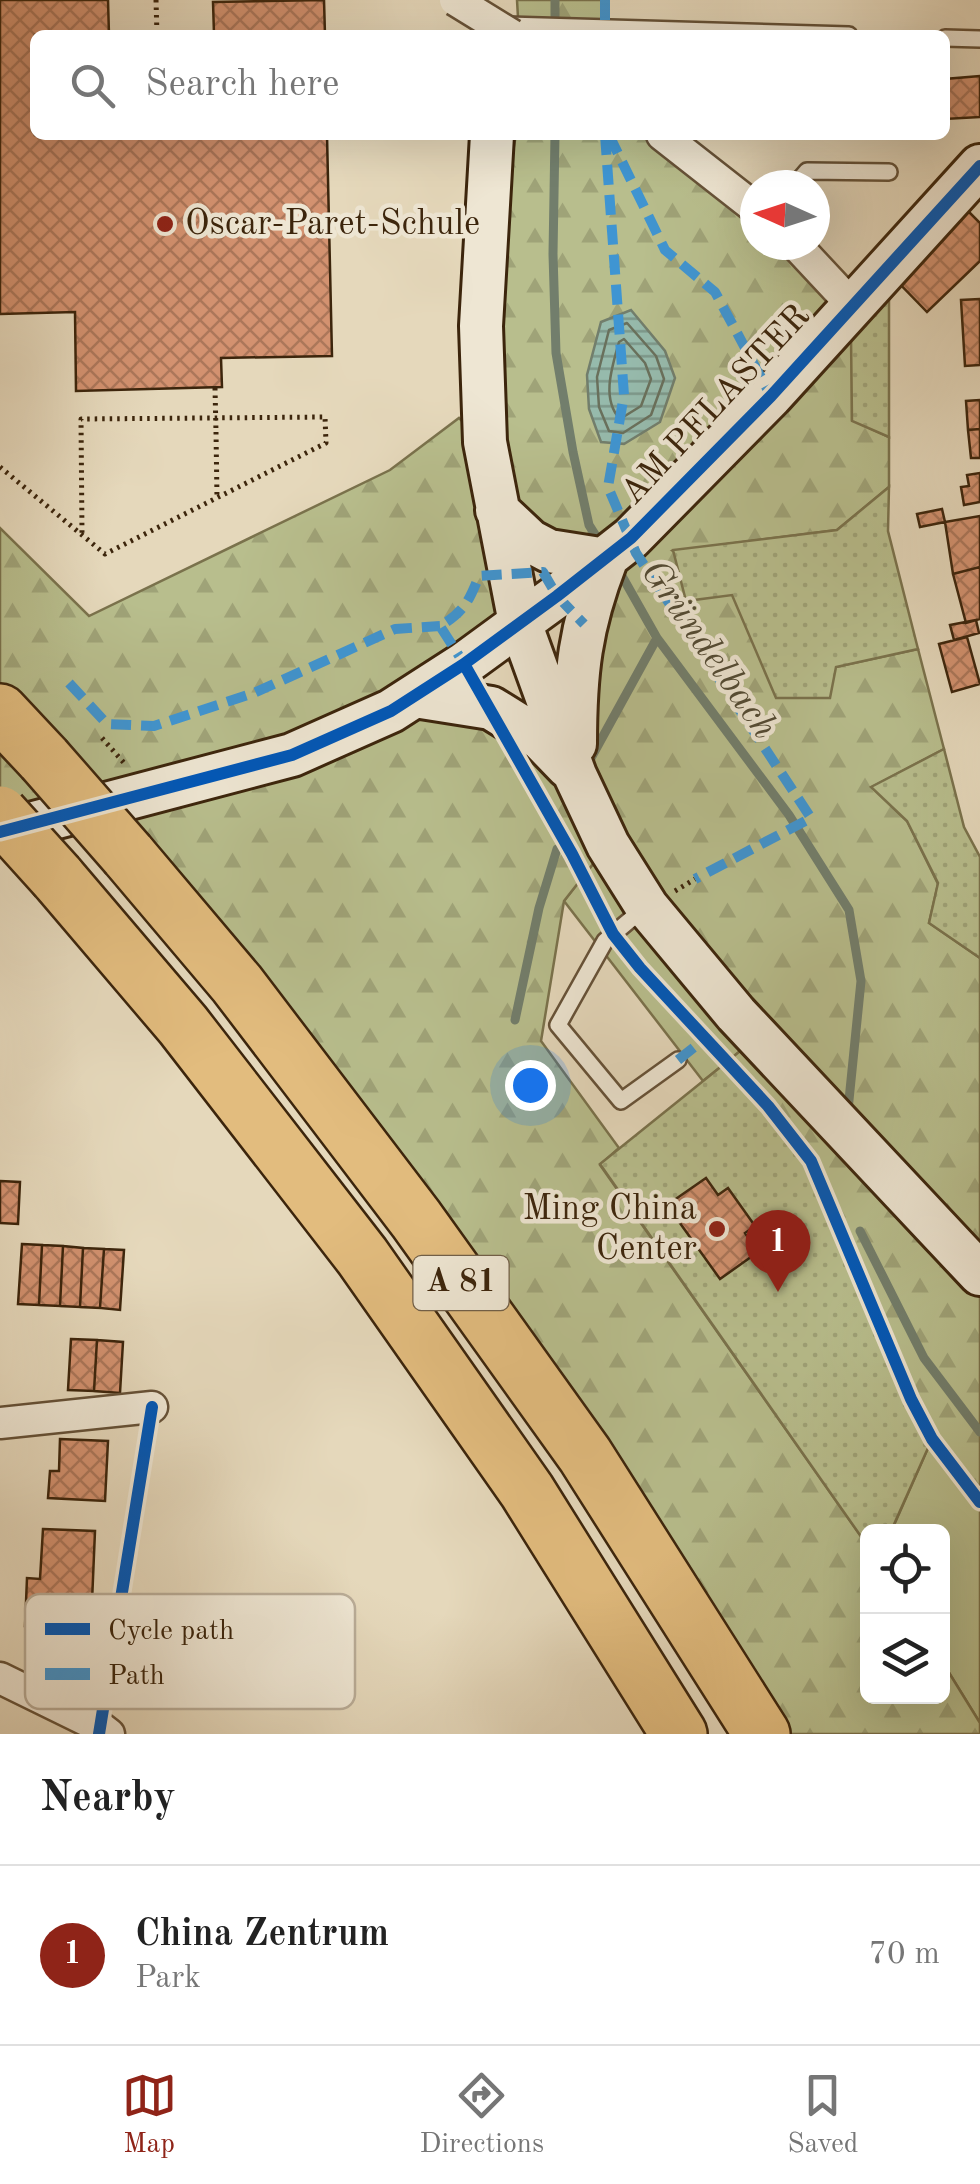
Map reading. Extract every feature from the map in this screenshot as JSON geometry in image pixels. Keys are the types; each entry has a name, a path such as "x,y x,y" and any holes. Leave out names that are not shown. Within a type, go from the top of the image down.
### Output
{"highway":[{"name":"A 81","path":"0,712 237,984 416,1219 585,1455 762,1734"},
{"name":"A 81","path":"0,814 183,1025 362,1256 527,1491 679,1734"}],"street":[{"path":"455,0 507,24"},
{"path":"492,140 481,326 485,442 520,624 576,775 608,845 646,907 736,1014 980,1274"},
{"path":"668,140 740,196"},
{"name":"AM PFLASTER","path":"0,832 292,754 415,696 520,624 618,549 771,396 980,166"},
{"path":"810,260 852,305"},
{"path":"497,510 530,541 550,550 618,549 584,624 575,695 576,775"},
{"path":"415,696 491,708 542,738 576,775"},
{"path":"0,1423 152,1406"},
{"path":"0,1678 25,1691"},
{"path":"59,1709 102,1732"}],"lane":[{"path":"507,24 674,30"},
{"path":"950,38 980,39"},
{"path":"830,171 888,172"},
{"path":"646,907 606,941 558,1024 621,1101 678,1060"}],"path":[{"path":"156,0 157,30"},
{"path":"215,388 217,498"},
{"path":"0,467 105,554 326,444 325,417 81,419 82,534"}],"green space":[{"path":"517,0 605,0 606,30 519,30"},
{"path":"515,140 668,140 740,196 740,260 810,260 852,305 852,420 889,437 889,487 837,530 673,551 836,667 918,649 944,749 872,787 907,821 938,884 929,923 980,958 980,1502 932,1439 911,1399 811,1161 728,1061 757,1037 607,846 564,901 541,1041 619,1148 600,1165 860,1535 860,1704 950,1704 950,1674 980,1723 980,1734 762,1734 93,815 0,832 0,528 89,616 390,470 459,418 483,441 481,326","holes":["530,541 605,561 574,774 491,708 417,695 520,623"]},
{"path":"889,290 889,437 852,421 851,337"},
{"path":"889,487 888,531 918,649 836,667 830,698 776,698 732,595 686,601 673,550 837,530"},
{"path":"944,749 964,827 980,857 980,958 929,923 938,883 907,821 871,787"},
{"path":"608,845 758,1037 703,1081 564,901"},
{"path":"728,1061 768,1106 811,1161 911,1399 932,1439 894,1524 860,1524 860,1535 600,1164"},
{"path":"932,1439 980,1502 980,1723 950,1674 950,1524 895,1524"}],"water":[{"path":"631,310 665,351 675,378 660,422 624,444 601,442 589,409 587,375 601,322"}],"building":[{"name":"Oscar-Paret-Schule","path":"0,0 108,0 109,30 30,30 30,140 327,140 332,356 221,358 222,387 76,391 75,312 0,314"},
{"path":"324,0 325,30 214,30 213,2"},
{"path":"980,76 980,117 950,119 950,79"},
{"path":"968,211 980,223 980,261 927,312 896,280"},
{"path":"980,299 980,365 965,366 961,300"},
{"path":"980,400 980,429 968,430 966,401"},
{"path":"980,429 980,458 971,458 968,430"},
{"path":"980,473 980,502 964,505 961,487 969,486 967,475"},
{"path":"942,509 945,522 920,527 917,514"},
{"path":"980,516 980,567 953,574 945,522"},
{"path":"980,567 980,619 966,623 953,574"},
{"path":"976,620 979,633 954,640 950,625"},
{"path":"967,637 980,684 952,692 939,644"},
{"name":"Ming China Center","path":"706,1178 718,1195 728,1188 755,1226 745,1233 758,1252 720,1279 667,1205"},
{"path":"0,1181 20,1182 18,1224 0,1223"},
{"path":"22,1244 42,1245 39,1305 18,1304"},
{"path":"42,1245 63,1246 60,1306 39,1305"},
{"path":"63,1246 83,1248 80,1307 60,1306"},
{"path":"83,1248 104,1249 100,1308 80,1307"},
{"path":"104,1249 124,1250 120,1310 100,1308"},
{"path":"71,1339 97,1340 94,1391 68,1390"},
{"path":"97,1340 123,1342 120,1393 94,1391"},
{"path":"60,1439 108,1441 105,1501 48,1498 50,1471 59,1471"},
{"path":"43,1529 95,1531 92,1594 26,1594 27,1578 40,1579"}],"waterway":[{"name":"Gründelbach","path":"555,0 555,30"},
{"name":"Gründelbach","path":"555,140 556,353 589,525 601,544"},
{"name":"Gründelbach","path":"618,569 657,638 789,815 849,910 861,981 848,1110"},
{"path":"591,758 657,638"},
{"path":"515,1020 539,908 557,849"},
{"name":"Gründelbach","path":"860,1231 924,1358 980,1432"}],"marked path":[{"path":"605,0 605,30"},
{"path":"605,140 624,395 608,487 636,553 811,818 695,879"},
{"path":"611,140 665,250 715,292 771,396"},
{"path":"468,670 440,626 465,605 479,576 543,572 557,596 584,624"},
{"path":"69,683 107,724 154,726 254,693 395,629 440,626"},
{"path":"678,1060 707,1037"}],"cycle path":[{"path":"0,832 292,755 391,711 464,664 631,538 771,396 980,166"},
{"path":"464,664 613,934 768,1106 811,1161 911,1399 932,1439 980,1502"},
{"path":"122,1594 152,1407"},
{"path":"99,1734 103,1709"}],"place":[{"name":"Oscar-Paret-Schule","path":"165,224"},
{"name":"Ming China Center","path":"717,1229"},
{"name":"China Zentrum","path":"778,1292"}]}
